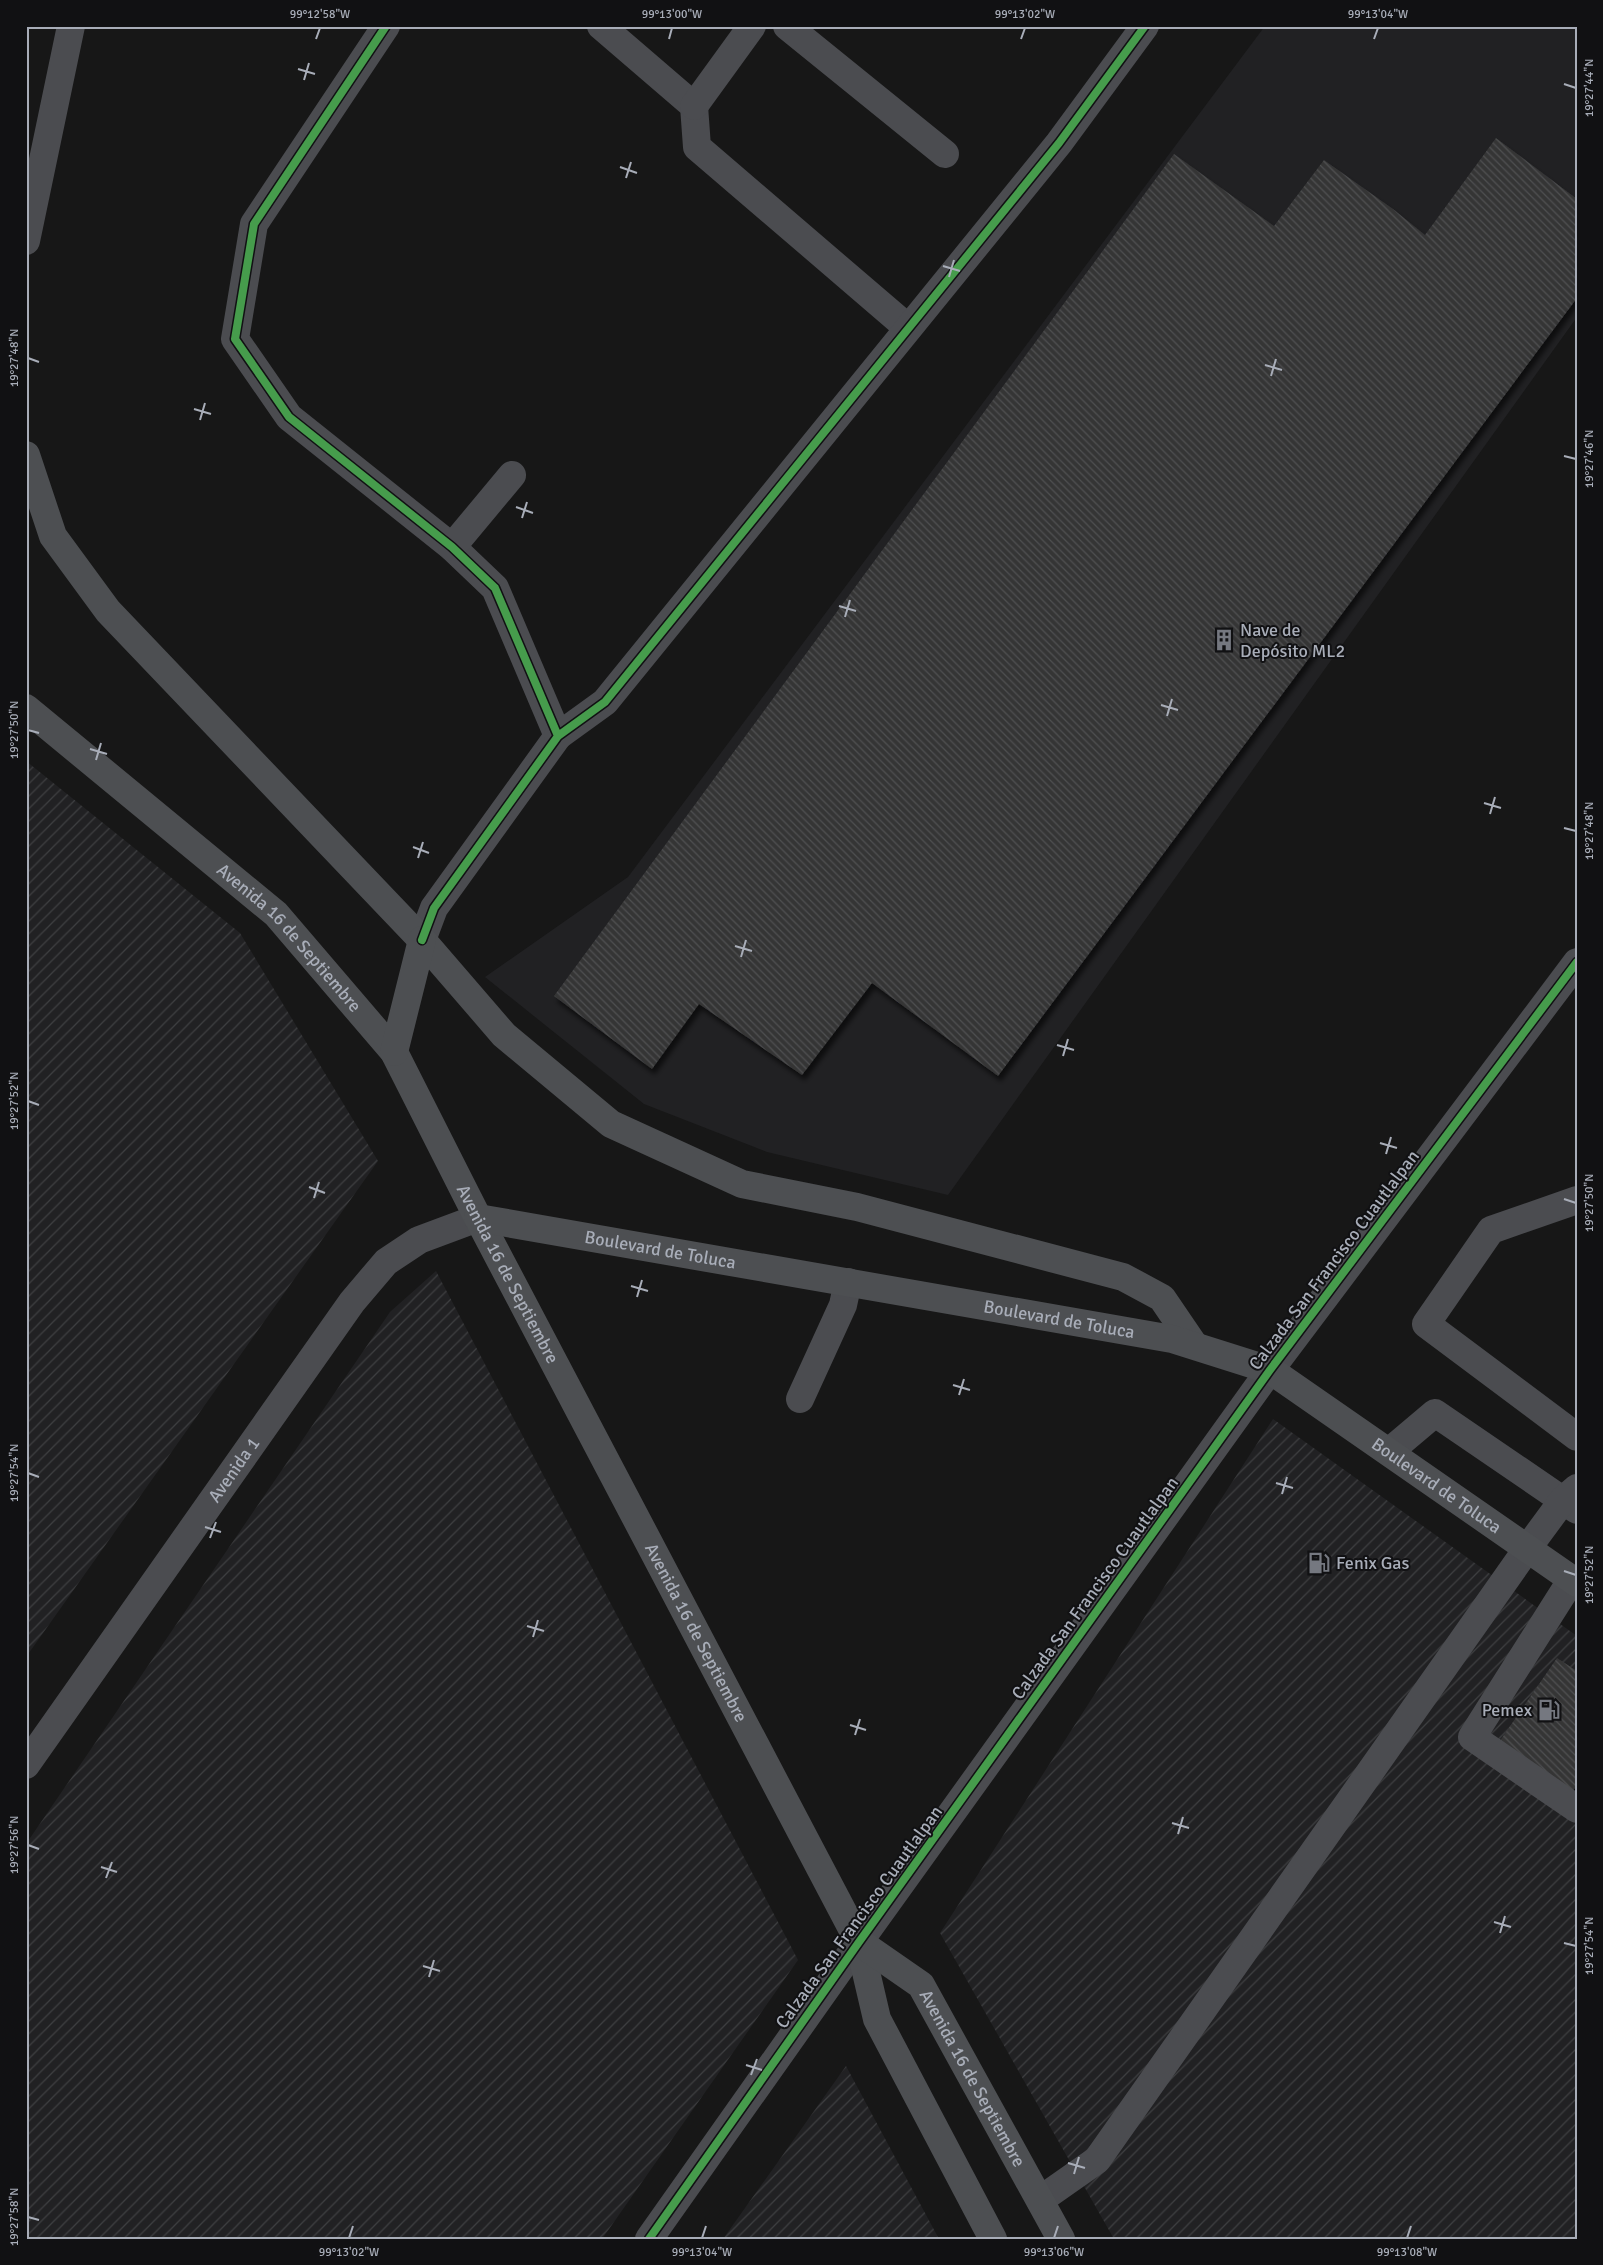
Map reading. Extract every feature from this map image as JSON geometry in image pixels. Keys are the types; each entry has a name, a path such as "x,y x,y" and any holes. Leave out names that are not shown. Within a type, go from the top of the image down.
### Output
{"main road":[{"path":"26,455 53,536 108,611 422,940 504,1035 611,1124 742,1184 857,1207 1123,1277 1162,1298 1194,1346"},
{"name":"Avenida 16 de Septiembre","path":"26,708 276,914 394,1052 478,1218 859,1942 877,2019 993,2239"},
{"path":"394,1052 422,940"},
{"name":"Boulevard de Toluca","path":"478,1218 1172,1339 1270,1370 1390,1451 1574,1581"},
{"name":"Avenida 16 de Septiembre","path":"859,1942 921,1985 1061,2239"}],"street":[{"path":"26,241 31,198 71,26"},
{"path":"386,26 254,224 235,339 289,417 452,547 495,588 558,736"},
{"path":"601,26 694,106"},
{"path":"752,26 694,106 697,148 908,328"},
{"path":"787,26 945,154"},
{"path":"422,940 434,908 558,736 605,702 1059,143 1145,26"},
{"path":"452,547 512,474"},
{"name":"Calzada San Francisco Cuautlalpan","path":"649,2239 859,1942 1270,1370 1577,962"},
{"path":"1577,1200 1490,1230 1426,1324 1577,1437"},
{"name":"Avenida 1","path":"26,1766 352,1302 386,1262 419,1240 478,1218"},
{"path":"800,1399 843,1305 848,1282"},
{"path":"1040,2200 1097,2160 1527,1549 1572,1499 1435,1413 1390,1451"},
{"path":"1574,1581 1472,1737 1577,1809"}],"shaded area":[{"path":"1265,26 1577,26 1577,317 948,1195 767,1152 644,1104 485,977 628,877"},
{"path":"26,761 240,933 378,1161 26,1657"},
{"path":"436,1271 798,1960 602,2239 26,2239 26,1844 390,1312"},
{"path":"1273,1419 1577,1636 1577,2239 1114,2239 940,1933"},
{"path":"846,2066 939,2239 723,2239"}],"building":[{"path":"1496,138 1577,199 1577,298 998,1076 872,983 802,1075 699,1004 652,1069 554,996 1174,154 1274,226 1324,160 1393,209 1425,235"},
{"name":"Pemex","path":"1557,1658 1577,1671 1577,1785 1568,1798 1495,1748"}],"cycle path":[{"path":"386,26 254,224 235,339 289,417 452,547 495,588 558,736 434,908 422,940"},
{"path":"558,736 605,702 1059,143 1145,26"},
{"path":"649,2239 859,1942 1270,1370 1577,962"}],"place":[{"name":"Nave de Depósito ML2","path":"1224,640"},
{"name":"Fenix Gas","path":"1319,1563"},
{"name":"Pemex","path":"1549,1710"}]}
